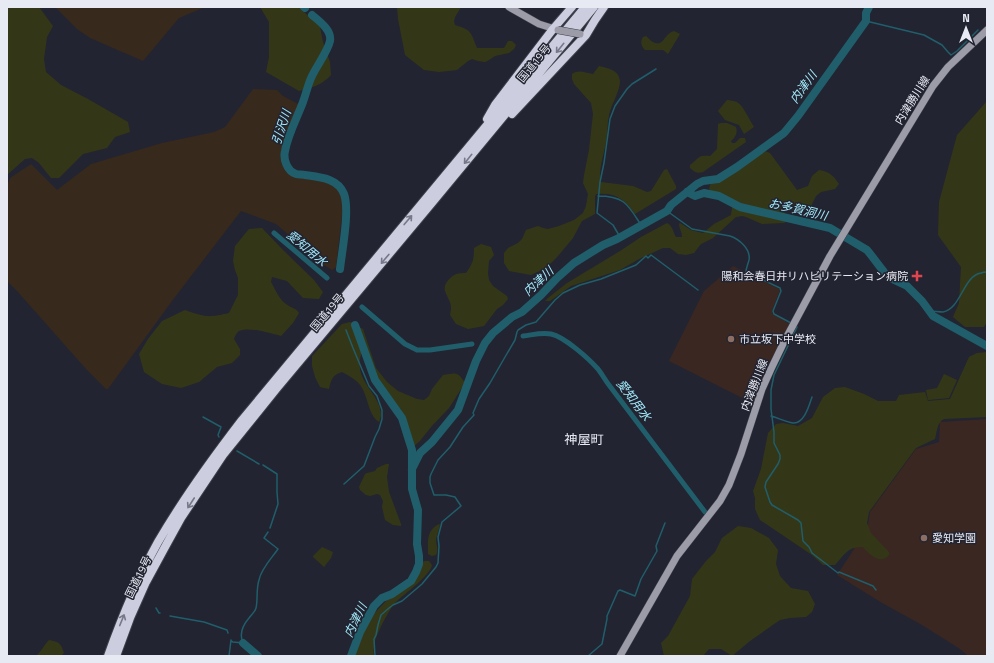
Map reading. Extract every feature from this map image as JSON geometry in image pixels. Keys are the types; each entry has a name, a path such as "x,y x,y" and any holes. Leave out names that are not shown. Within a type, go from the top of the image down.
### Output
{"highway":[{"path":"478,142 495,105 572,7"},
{"name":"国道19号","path":"116,656 130,618 146,582 185,512 223,455 478,142 585,7"},
{"name":"国道19号","path":"108,656 141,575 178,510 208,464 242,420 594,7"},
{"path":"478,142 511,115 583,34 604,7"}],"main road":[{"path":"508,7 540,24 556,29 583,34"},
{"name":"内津勝川線","path":"620,656 677,556 720,502 729,486 762,389 784,342 830,256 930,90 948,67 987,30"}],"shaded area":[{"path":"55,7 205,7 179,18 143,61 90,38 77,29"},
{"path":"253,89 277,90 283,96 300,105 284,146 284,160 287,168 294,174 306,178 329,181 337,188 343,198 336,267 332,270 324,265 276,224 241,211 172,301 108,389 106,389 86,369 7,281 7,186 10,178 31,164 57,190 91,164 162,143 214,132 225,127"},
{"name":"市立坂下中学校","path":"733,266 780,290 772,311 773,314 790,324 767,367 754,404 669,361 704,291"},
{"name":"愛知学園","path":"987,419 987,656 968,656 960,649 922,625 882,603 837,575 867,531 870,512 916,449 939,442 940,422"}],"green space":[{"path":"7,7 39,7 53,26 47,37 44,59 46,72 61,85 128,122 130,132 115,137 107,148 83,154 59,178 51,178 39,163 32,158 25,159 7,175"},
{"path":"260,7 301,7 303,11 320,27 323,42 330,62 331,75 328,78 320,84 299,91 266,72 269,57 269,22"},
{"path":"397,7 461,7 454,23 470,33 477,48 504,48 508,41 512,41 516,45 509,53 495,56 485,62 472,59 457,70 439,72 424,70 405,55"},
{"path":"674,31 680,34 668,54 663,50 645,50 642,45 641,41 643,37 646,36 652,42 660,43 668,34"},
{"path":"599,66 618,74 620,81 618,92 609,115 607,138 601,167 601,182 633,186 647,192 651,191 664,170 667,169 676,186 676,189 635,214 627,204 614,195 596,194 595,214 582,221 573,238 546,268 531,275 509,271 504,263 504,253 508,248 518,243 522,239 526,230 538,226 548,229 559,226 574,220 583,213 588,194 583,183 589,150 593,114 591,103 574,84 572,74 580,72 593,74"},
{"path":"727,100 731,100 739,104 754,127 744,134 739,125 725,120 718,111"},
{"path":"987,101 987,322 984,327 965,327 953,317 959,303 961,267 938,235 939,202 957,135"},
{"path":"727,123 736,127 735,137 731,141 732,143 735,143 740,138 745,138 746,142 703,172 695,172 690,168 690,165 701,157 710,156 717,149 718,124"},
{"path":"765,151 770,153 797,190 808,186 812,176 819,170 831,174 839,184 835,189 821,192 816,196 811,206 800,211 785,210 784,216 787,221 784,223 762,224 746,217 736,217 713,238 701,244 694,253 686,255 678,254 670,248 663,248 620,270 571,286 550,301 545,301 567,283 641,237 667,223 672,227 676,237 682,237 679,226 680,223 691,230 703,233 714,224 731,215 733,201 712,192 709,189 710,185 712,182 730,174 758,154"},
{"path":"262,228 314,280 323,292 319,299 303,298 287,281 272,277 271,282 277,294 284,302 299,313 293,323 281,336 248,329 239,331 234,339 240,349 240,355 232,363 217,367 199,382 181,388 162,384 144,372 139,354 162,321 185,310 207,316 216,316 229,313 238,295 238,278 233,261 235,246 249,229"},
{"path":"481,244 491,247 494,255 489,261 489,280 493,286 507,296 508,299 497,309 484,326 468,329 456,324 450,315 451,305 445,291 445,286 449,279 454,275 458,273 466,273 473,261 474,248"},
{"path":"350,322 363,329 376,368 387,382 398,391 417,399 424,400 429,396 432,389 443,375 456,374 460,376 465,383 449,408 414,446 407,446 402,431 402,411 380,384 372,370 366,353 362,352 360,360 361,375 380,408 381,415 379,422 373,416 364,392 356,380 342,372 332,378 329,389 320,387 312,366 312,356 342,324"},
{"path":"987,352 987,417 942,420 935,439 916,448 869,512 867,523 871,533 889,552 889,555 886,558 875,558 863,547 858,547 847,552 835,565 823,565 812,555 760,520 755,509 755,498 753,491 761,469 768,433 776,424 783,423 798,426 812,418 823,397 835,388 845,387 878,401 896,401 899,395 925,392 928,401 950,399 969,357 977,353"},
{"path":"944,374 957,380 949,398 928,400 926,390 937,388"},
{"path":"389,464 387,477 389,492 401,526 393,525 385,520 382,507 383,501 380,495 366,495 360,490 359,487 365,474 375,471 377,468"},
{"path":"439,524 436,539 437,553 436,555 432,556 428,554 429,537 432,530"},
{"path":"738,526 751,528 769,538 778,550 776,564 780,576 791,588 808,591 815,604 812,612 806,617 780,620 732,656 721,649 709,649 703,656 664,656 661,643 668,636 690,596 692,579 715,552 722,538"},
{"path":"322,547 333,552 331,558 324,567 313,557"},
{"path":"429,561 432,565 430,569 422,579 396,602 390,611 376,637 374,656 356,656 356,647 368,620 411,578 421,562"},
{"path":"49,640 55,641 59,644 64,653 61,656 36,656 39,653"}],"waterway":[{"name":"内津川","path":"412,469 420,453 432,442 458,410 476,361 485,343 493,333 512,317 522,312 574,263 603,245 617,239 667,211 671,205 697,184 703,181 718,179 784,133 798,116 866,21 866,13 869,7"},
{"name":"引沢川","path":"312,15 327,30 330,41 309,82 303,102 288,138 285,158 288,168 293,172 333,181 344,194 346,201 346,220 340,269"},
{"path":"866,21 924,35 942,45 951,55 978,30"},
{"path":"620,237 613,225 597,213 600,182 610,119 615,106 627,89 632,84 656,69"},
{"name":"お多賀洞川","path":"687,192 695,196 704,193 719,196 740,207 830,228 867,250 884,272 890,278 907,286 922,301 933,316 987,346"},
{"path":"598,196 607,196 625,203 641,225"},
{"path":"667,211 692,229 730,236 737,239 744,245 749,256 746,272 780,288 781,291 773,311 774,314 791,323"},
{"name":"愛知用水","path":"274,233 327,278"},
{"path":"375,656 374,639 381,615 393,605 402,601 422,584 436,567 438,563 438,537 442,522 461,506 455,497 434,495 430,483 431,474 438,460 450,447 463,427 474,415 473,413 479,399 515,340 518,330 526,325 536,322 563,293 580,285 601,279 636,265 646,256 648,258 651,255 698,290"},
{"path":"930,311 943,312 949,310 954,305 970,280 975,275 982,272 987,272"},
{"name":"愛知用水","path":"362,307 405,344 417,350 430,350 472,344"},
{"name":"内津川","path":"351,656 360,632 374,606 382,598 392,594 411,581 419,564 417,544 418,510 412,489 412,450 402,418 375,380 355,325"},
{"path":"795,325 797,327 774,375 771,390 774,443 780,455 780,459 766,482 765,487 772,505 801,523 803,541 812,553 838,573 839,572 873,586 876,590"},
{"path":"344,484 364,466 382,419 382,410 377,396 369,386 346,330"},
{"name":"愛知用水","path":"523,336 544,333 557,336 570,344 589,360 598,369 705,512"},
{"path":"771,416 797,423 806,414 812,397"},
{"path":"203,417 221,427 218,435 219,437"},
{"path":"237,451 259,464"},
{"path":"263,465 277,474 278,504 270,528"},
{"path":"588,656 602,644 607,616 618,591 620,590 635,596 641,579 657,551 656,546 665,523"},
{"path":"231,641 243,643 241,636 242,630 256,608 260,576 278,549 264,538 268,532"},
{"path":"156,608 160,613"},
{"path":"170,616 204,622 227,630 228,633"},
{"path":"229,656 231,640"},
{"path":"243,643 258,656"}],"place":[{"name":"陽和会春日井リハビリテーション病院","path":"917,276"},
{"name":"市立坂下中学校","path":"731,339"},
{"name":"愛知学園","path":"924,538"}],"district":[{"name":"神屋町","path":"584,439"}]}
